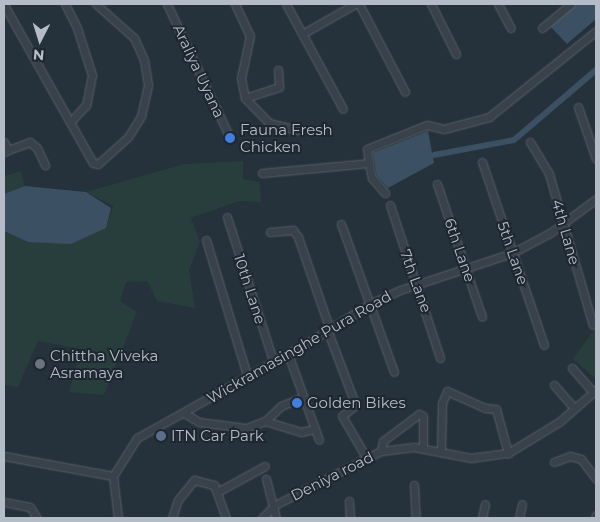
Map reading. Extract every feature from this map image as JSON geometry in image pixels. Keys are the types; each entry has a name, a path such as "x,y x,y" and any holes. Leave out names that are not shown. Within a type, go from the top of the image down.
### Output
{"street":[{"path":"65,4 77,28 92,75 86,105 70,122"},
{"path":"4,5 93,163 98,164 128,137 141,116 148,85 144,60 134,38 96,4"},
{"name":"Araliya Uyana","path":"167,4 230,138"},
{"path":"235,4 250,36 241,78 245,98 269,124 298,130"},
{"path":"286,4 343,109"},
{"path":"302,34 357,4 405,92"},
{"path":"431,4 456,54"},
{"path":"498,4 511,28"},
{"path":"542,28 571,4"},
{"path":"385,193 372,178 367,149 427,125 444,130 489,117 596,31"},
{"path":"245,98 279,87 278,70"},
{"path":"578,107 596,159"},
{"path":"4,142 6,151 30,142 37,148 45,165"},
{"name":"4th Lane","path":"530,142 549,174 593,325"},
{"name":"5th Lane","path":"482,162 544,345"},
{"path":"262,174 369,163"},
{"name":"6th Lane","path":"437,184 482,317"},
{"name":"Wickramasinghe Pura Road","path":"113,476 134,440 184,413 273,360 288,354 329,331 370,304 512,252 563,224 596,199"},
{"name":"7th Lane","path":"390,205 418,285 440,358"},
{"name":"10th Lane","path":"227,218 273,360"},
{"path":"341,224 394,372"},
{"path":"270,232 293,230 298,237 353,398 353,407 342,416 366,457"},
{"path":"206,240 248,375"},
{"path":"288,354 319,440"},
{"path":"572,368 594,391"},
{"path":"554,385 574,408"},
{"path":"441,452 442,402 447,391 485,408 496,409 508,453"},
{"name":"Deniya road","path":"262,518 274,505 381,450 423,448 472,458 508,453 538,436 594,391"},
{"path":"184,413 199,422 246,428 265,421 281,406 303,397"},
{"path":"381,450 383,441 419,414 423,416 423,448"},
{"path":"265,421 301,432 314,429"},
{"path":"4,456 113,476 118,518"},
{"path":"554,462 570,456 581,459 596,479"},
{"path":"219,490 265,466"},
{"path":"172,518 178,500 194,480 214,485 219,490 226,518"},
{"path":"266,480 276,518"},
{"path":"414,485 416,518"},
{"path":"4,502 30,506 38,518"},
{"path":"349,502 350,518"},
{"path":"482,518 485,504"},
{"path":"519,518 522,504"}],"green space":[{"path":"243,161 243,179 260,182 261,202 239,201 191,218 200,242 189,270 195,308 157,301 147,281 126,282 120,301 137,312 104,395 69,392 81,349 38,341 18,387 4,385 4,231 28,242 106,228 113,206 86,192 184,164"},
{"path":"21,171 25,186 4,194 4,176"},
{"path":"596,327 596,379 573,359"}],"water":[{"path":"575,4 596,4 596,19 567,44 549,25"},
{"path":"428,131 434,163 388,188 377,176 373,153"},
{"path":"25,186 86,192 111,208 106,228 71,244 28,242 4,231 4,194"}],"waterway":[{"path":"434,155 514,140 596,70"}],"place":[{"name":"Fauna Fresh Chicken","path":"230,138"},
{"name":"Chittha Viveka Asramaya","path":"40,364"},
{"name":"Golden Bikes","path":"297,403"},
{"name":"ITN Car Park","path":"161,436"}]}
